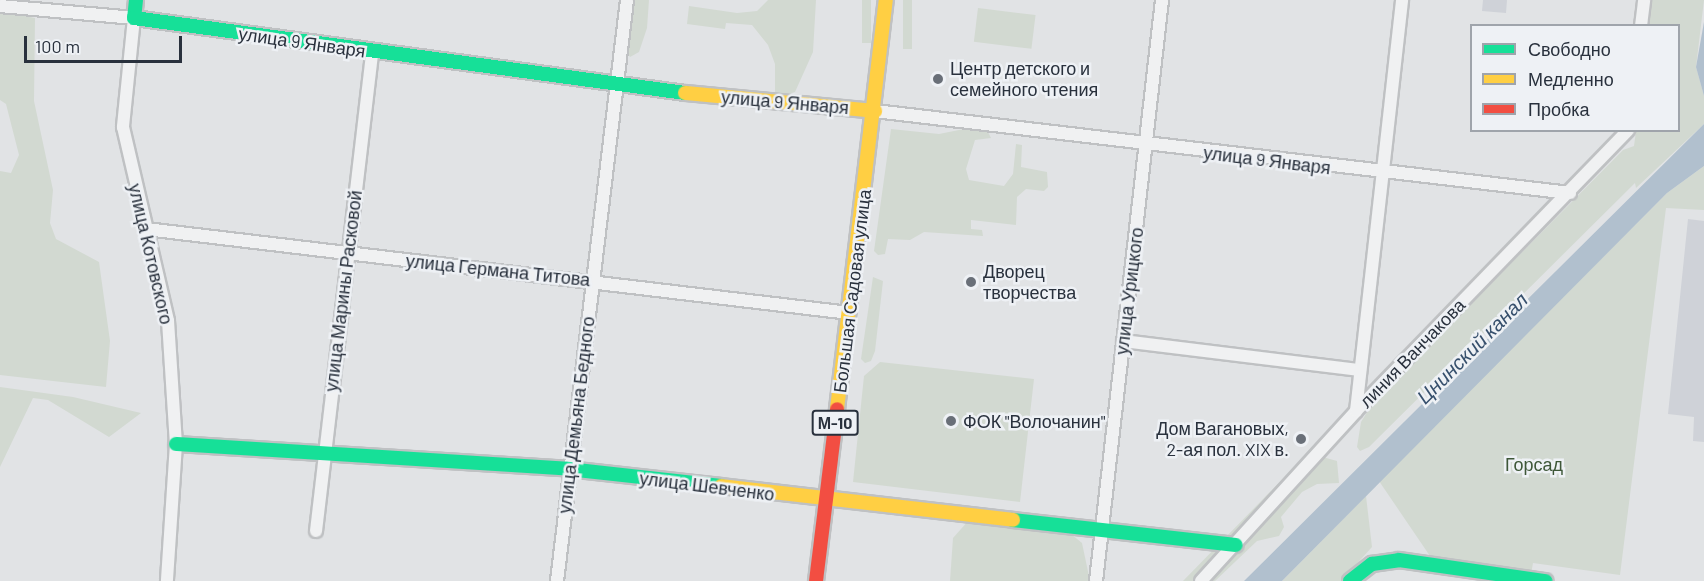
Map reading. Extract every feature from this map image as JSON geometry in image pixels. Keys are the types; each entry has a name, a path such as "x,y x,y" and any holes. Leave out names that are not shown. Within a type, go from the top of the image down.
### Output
{"main road":[{"name":"улица Котовского","path":"134,18 136,0"},
{"name":"Большая Садовая улица","path":"816,581 875,111 886,0"},
{"name":"улица 9 Января","path":"134,18 618,86 875,111"},
{"name":"улица Шевченко","path":"176,444 568,469 1236,545"},
{"path":"1350,581 1372,564 1399,560 1545,581"}],"street":[{"name":"улица Демьяна Бедного","path":"557,581 568,469 618,86 627,0"},
{"name":"улица Урицкого","path":"1096,581 1099,531 1148,145 1162,0"},
{"path":"1356,411 1402,0"},
{"path":"1641,24 1644,0"},
{"name":"улица 9 Января","path":"0,6 134,18"},
{"name":"улица Котовского","path":"134,18 123,128 168,321 176,444 167,581"},
{"name":"улица Марины Расковой","path":"316,531 323,453 372,52"},
{"name":"улица 9 Января","path":"875,111 1383,174 1570,193"},
{"name":"линия Ванчакова","path":"1201,581 1356,411 1570,193 1626,132"},
{"name":"улица Германа Титова","path":"146,229 593,280 849,313"},
{"path":"1123,341 1360,370"}],"shaded area":[{"path":"1483,0 1507,0 1506,13 1482,11"},
{"path":"1688,219 1704,221 1704,442 1693,441 1694,417 1668,414"}],"green space":[{"path":"631,0 649,0 647,28 639,52 630,57 625,48"},
{"path":"768,0 816,0 813,52 795,92 785,95 775,94 775,64 768,45 752,25 726,23 725,29 687,24 689,6 737,13 757,11"},
{"path":"862,0 871,0 871,43 862,43"},
{"path":"903,0 912,0 912,49 903,49"},
{"path":"1651,0 1704,0 1696,67 1704,96 1704,124 1636,188 1635,183 1369,447 1360,451 1357,447 1361,422 1372,404 1623,150 1634,146 1636,132 1680,132 1680,24 1648,24"},
{"path":"978,8 1036,15 1031,49 974,42"},
{"path":"0,11 35,18 34,101 53,190 50,223 56,239 99,262 110,341 106,387 0,375 0,171 11,173 19,155 6,104 0,100"},
{"path":"891,129 939,134 964,129 988,132 991,138 975,140 966,169 969,180 1004,186 1013,174 1016,144 1022,145 1021,167 1047,172 1048,187 1044,191 1026,189 1017,197 1016,225 971,220 971,229 982,230 983,236 924,232 910,240 888,239 885,254 878,255 874,251"},
{"name":"Горсад","path":"1704,166 1704,210 1666,208 1620,575 1533,563 1531,574 1432,559 1379,481 1667,193"},
{"path":"873,277 883,281 875,351 871,361 865,363 861,359"},
{"path":"880,362 1034,379 1020,502 853,482 864,376"},
{"path":"0,387 73,397 141,413 109,437 48,400 33,398 0,467"},
{"path":"1308,453 1337,461 1339,483 1317,484 1302,492 1281,517 1284,527 1279,536 1257,541 1215,581 1183,581"},
{"path":"1366,496 1372,547 1341,581 1282,581"},
{"path":"969,520 1066,530 1082,543 1090,581 950,581 953,538"}],"water":[{"path":"1704,22 1704,96 1696,67"},
{"path":"1704,124 1704,166 1667,193 1282,581 1244,581"}],"traffic: fast":[{"path":"136,0 134,18 685,93"},
{"path":"176,444 568,469 721,486"},
{"path":"1013,520 1236,545"},
{"path":"1350,581 1372,564 1399,560 1545,581"}],"traffic: slow":[{"path":"837,409 886,0"},
{"path":"685,93 875,111"},
{"path":"721,486 1013,520"}],"traffic: jam":[{"path":"816,581 837,409"}],"place":[{"name":"Центр детского и семейного чтения","path":"938,79"},
{"name":"Дворец творчества","path":"971,282"},
{"name":"ФОК \"Волочанин\"","path":"951,421"},
{"name":"Дом Вагановых, 2-ая пол. XIX в.","path":"1301,439"}],"water label":[{"name":"Цнинский канал","path":"1472,348"}]}
